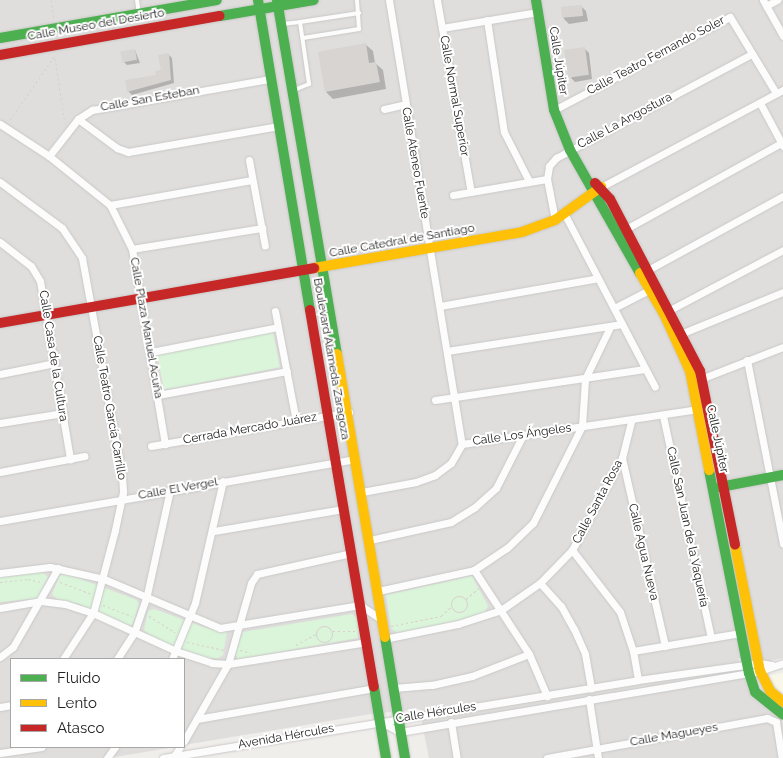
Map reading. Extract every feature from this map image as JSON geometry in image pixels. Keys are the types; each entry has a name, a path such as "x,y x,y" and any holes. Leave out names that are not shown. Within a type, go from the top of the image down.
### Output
{"street":[{"name":"Calle Museo del Desierto","path":"0,38 217,0"},
{"name":"Calle Museo del Desierto","path":"0,55 259,5 314,0"},
{"name":"Calle Ateneo Fuente","path":"389,0 404,104 440,306 462,444"},
{"name":"Calle Normal Superior","path":"437,0 470,192"},
{"name":"Calle Júpiter","path":"536,0 554,110 570,150 623,230 668,312 698,380 760,667 770,691 783,702"},
{"path":"777,0 765,3 783,36"},
{"name":"Boulevard Alameda Zaragoza","path":"278,3 322,268 349,412 384,639 405,758"},
{"name":"Boulevard Alameda Zaragoza","path":"259,5 302,272 329,416 386,758"},
{"path":"442,28 538,12"},
{"name":"Calle Teatro Fernando Soler","path":"554,110 732,18 752,54"},
{"path":"487,20 504,132 529,181"},
{"path":"752,54 776,94"},
{"name":"Calle La Angostura","path":"548,179 549,166 556,158 752,54"},
{"name":"Calle San Esteban","path":"50,156 78,119 100,107 270,79"},
{"name":"Calle Catedral de Santiago","path":"0,322 302,272 522,232 555,220 598,190 783,90"},
{"path":"623,230 782,145 760,103"},
{"path":"384,109 404,104"},
{"path":"78,119 117,148 128,152 278,126"},
{"name":"Calle Plaza Manuel Acuña","path":"1,125 50,156 110,205 132,249 152,352 165,444"},
{"path":"249,160 265,246"},
{"path":"453,195 548,179 555,220"},
{"path":"110,205 252,180"},
{"name":"Calle Teatro García Carrillo","path":"0,182 67,233 85,265 122,476 122,499 104,579 93,614 64,658"},
{"path":"646,272 783,196"},
{"path":"564,214 655,386"},
{"path":"132,249 262,228"},
{"name":"Calle Casa de la Cultura","path":"0,242 37,273 47,315 70,459"},
{"path":"668,312 783,250"},
{"path":"440,306 598,278"},
{"path":"614,308 654,287"},
{"path":"679,334 783,292"},
{"path":"275,310 296,421"},
{"path":"447,351 622,324"},
{"path":"152,352 278,327"},
{"path":"378,591 474,570 507,548 533,523 582,426 586,379 610,327"},
{"path":"698,380 783,347"},
{"path":"747,360 783,543"},
{"path":"0,374 55,363"},
{"path":"435,400 645,369"},
{"path":"158,395 287,371"},
{"name":"Calle Júpiter","path":"698,380 698,409 720,487 748,669 755,692 779,713"},
{"name":"Calle Los Ángeles","path":"362,492 416,482 435,474 451,463 462,444 582,426 631,421 698,409"},
{"path":"0,423 62,412"},
{"name":"Cerrada Mercado Juárez","path":"151,446 349,412"},
{"name":"Calle San Juan de la Vaquería","path":"663,416 711,638"},
{"name":"Calle Santa Rosa","path":"384,639 458,624 501,610 540,583 572,550 622,458 631,421"},
{"path":"370,540 451,522 475,507 496,488 523,436"},
{"path":"0,472 85,456"},
{"name":"Calle Agua Nueva","path":"622,458 665,646"},
{"name":"Calle El Vergel","path":"0,521 356,459"},
{"path":"720,487 783,475"},
{"path":"172,658 190,618 214,531 223,481"},
{"path":"118,658 134,632 146,599 170,490"},
{"path":"214,531 344,510"},
{"path":"572,550 620,612 633,651 638,680"},
{"path":"185,739 228,664 252,583 257,574 351,553"},
{"path":"0,573 42,566 104,579 213,627 239,628 360,605 382,624"},
{"path":"0,657 13,647 58,568"},
{"path":"474,570 529,654 547,696"},
{"path":"540,583 561,606 574,629 585,654 591,688"},
{"path":"0,608 40,601 93,614 176,651 206,662 228,664 366,638"},
{"path":"633,651 741,633"},
{"path":"394,688 432,685 472,676 529,654"},
{"name":"Calle Hércules","path":"379,721 400,732 589,700 783,663"},
{"name":"Calle Hércules","path":"379,721 547,696 638,680 748,669"},
{"path":"197,719 375,688"},
{"path":"589,700 598,758"},
{"path":"779,713 776,722 782,758"},
{"name":"Calle Magueyes","path":"547,758 779,713"},
{"name":"Avenida Hércules","path":"163,758 379,721"},
{"path":"451,722 457,758"},
{"path":"0,753 35,748"},
{"path":"174,756 179,748"}],"lane":[{"path":"137,0 139,14"},
{"path":"303,38 359,29 357,0"},
{"path":"282,24 359,12"},
{"path":"292,91 309,84 300,22"}],"path":[{"path":"51,0 56,28"},
{"path":"1,125 64,44"},
{"path":"54,57 67,134"},
{"path":"0,582 28,579 50,583 98,598 114,610 158,620 182,639 232,651 254,654"},
{"path":"382,624 441,616 452,606 456,598 465,599 483,584"},
{"path":"452,606 462,611 467,606 465,599"},
{"path":"290,648 316,634 323,627 332,631 345,628 366,638"},
{"path":"316,634 325,642 331,638 332,631"}],"shaded area":[{"path":"0,0 783,0 783,658 765,662 738,658 751,697 783,722 783,758 429,758 419,709 371,714 185,745 185,658 10,658 10,748 169,748 109,758 0,758"},
{"path":"783,673 783,695 767,683 768,676"}],"green space":[{"path":"273,332 280,367 164,390 157,355"},
{"path":"20,572 42,572 48,577 38,598 0,602 0,576"},
{"path":"67,574 137,600 139,605 132,625 126,626 79,604 57,599 52,594 60,575"},
{"path":"472,576 488,606 485,612 476,617 397,633 391,628 386,595"},
{"path":"154,609 206,628 227,631 223,655 219,658 205,658 155,639 144,630 148,611"},
{"path":"352,614 357,618 358,638 238,659 235,653 243,632"}],"building":[{"path":"582,5 583,16 562,18 561,7"},
{"path":"366,43 369,63 376,62 380,82 325,92 318,52"},
{"path":"585,47 589,75 568,78 564,50"},
{"path":"135,49 137,60 122,62 120,52"},
{"path":"169,53 171,80 127,92 125,80 156,75 155,71 161,70 158,55"}],"traffic: fast":[{"path":"0,38 217,0"},
{"path":"258,0 310,310"},
{"path":"277,0 337,354"},
{"path":"220,16 314,0"},
{"path":"536,0 554,110 570,150 640,273"},
{"path":"709,470 749,673 755,692 783,715"},
{"path":"720,487 783,475"},
{"path":"385,637 405,758"},
{"path":"374,687 386,758"}],"traffic: slow":[{"path":"314,268 522,232 555,220 601,187"},
{"path":"640,273 664,314 690,371 709,470"},
{"path":"337,354 385,637"},
{"path":"735,545 760,671 770,691 783,702"}],"traffic: jam":[{"path":"0,55 220,16"},
{"path":"595,183 610,199 700,371 735,545"},
{"path":"0,323 314,268"},
{"path":"310,310 374,687"}]}
